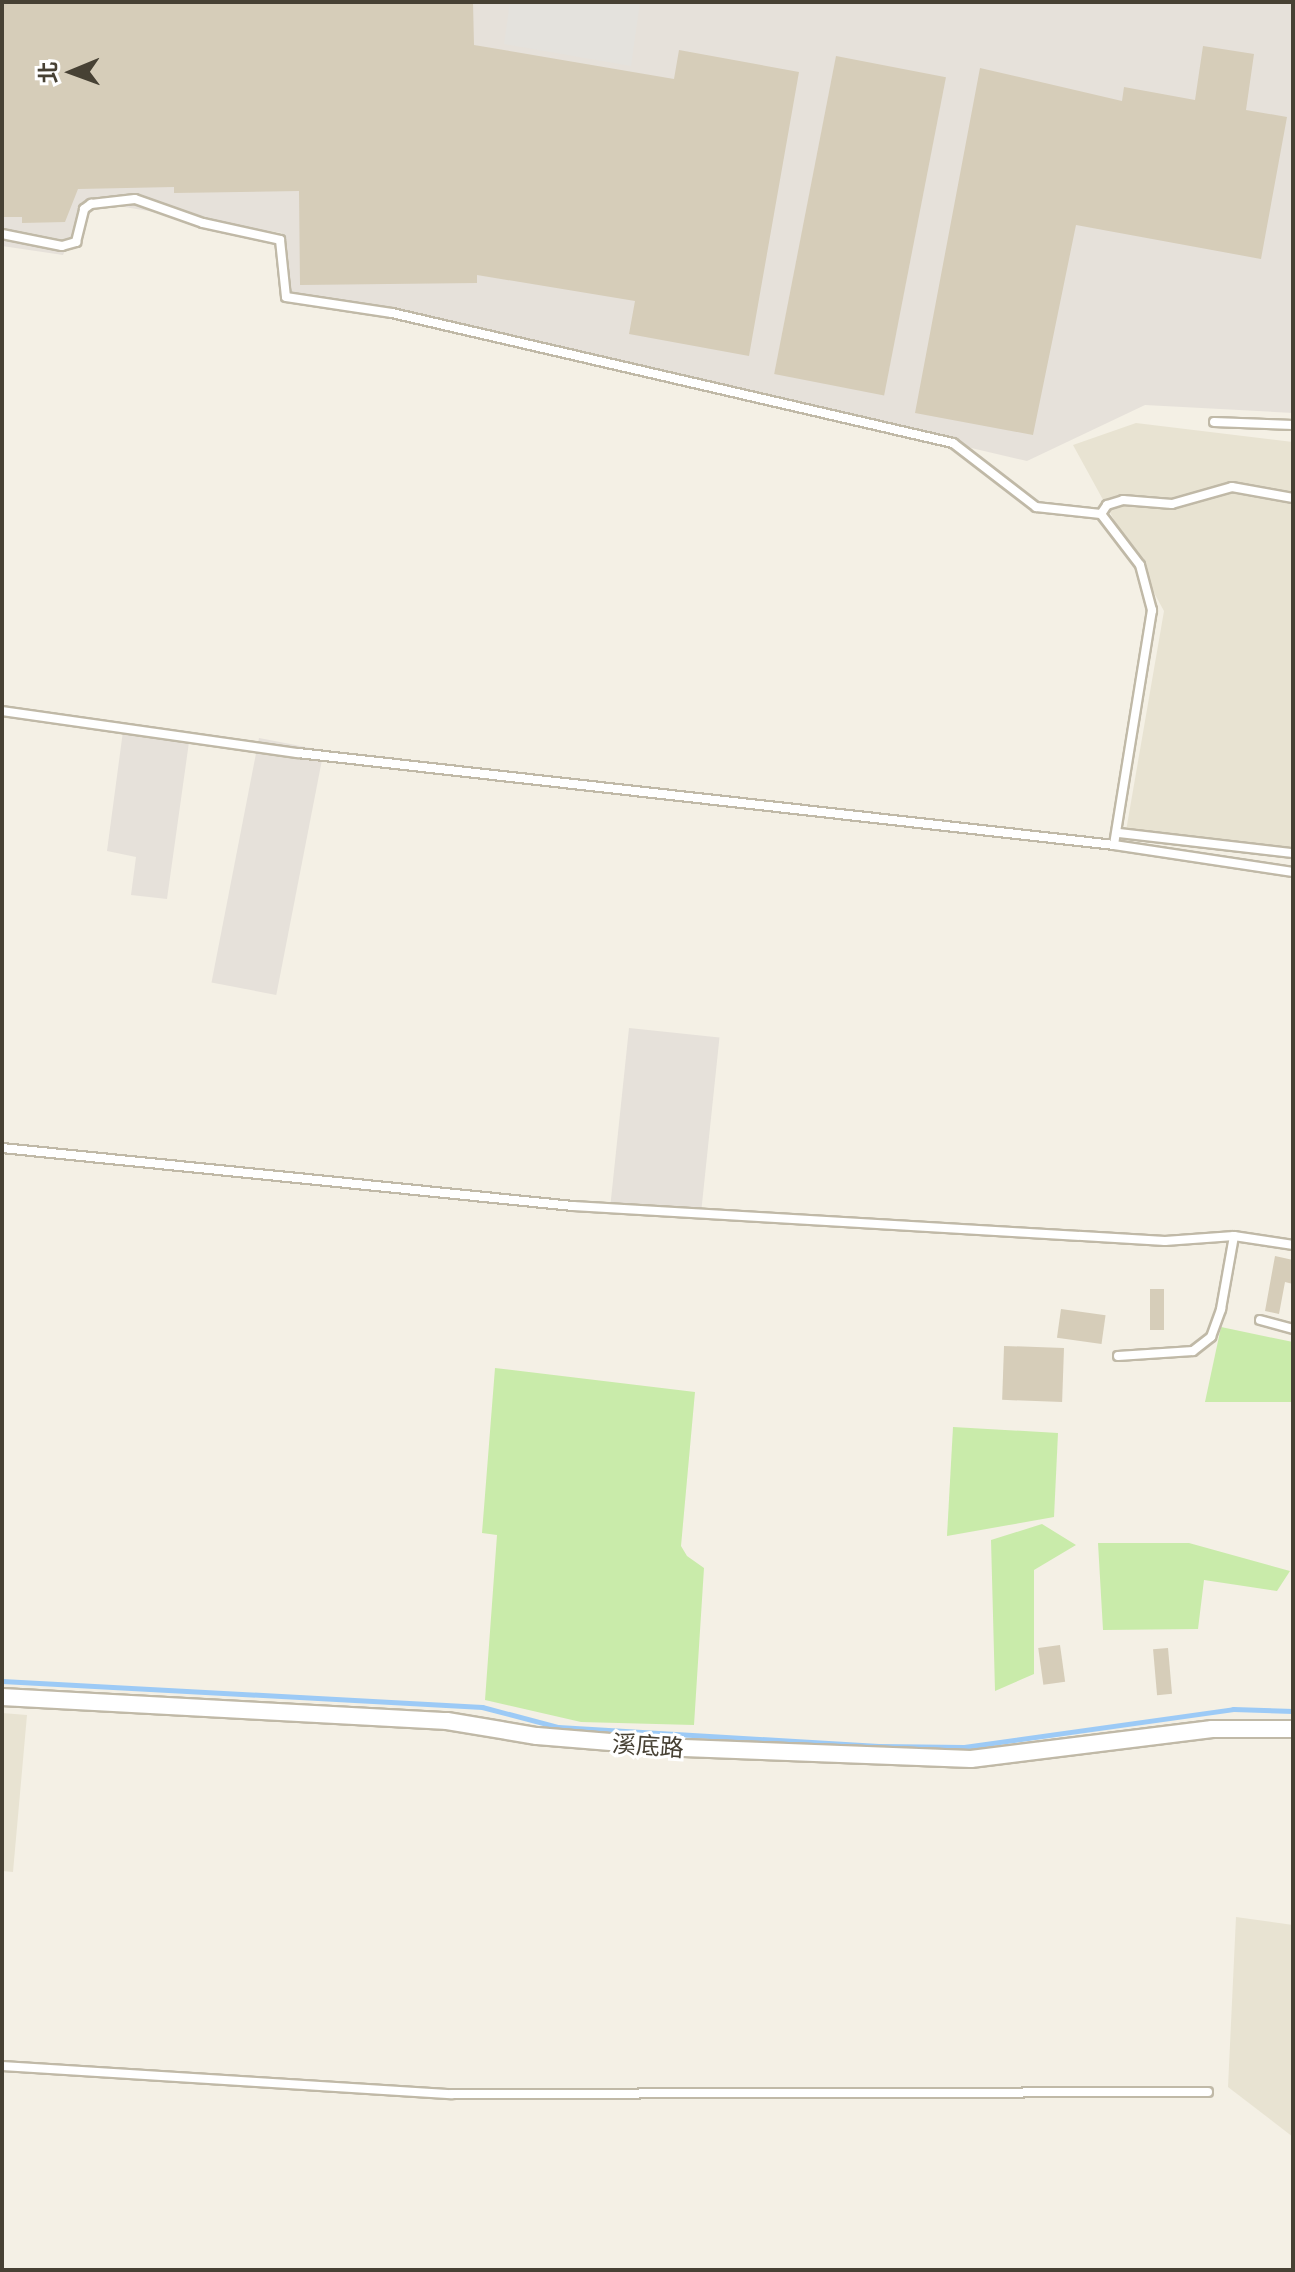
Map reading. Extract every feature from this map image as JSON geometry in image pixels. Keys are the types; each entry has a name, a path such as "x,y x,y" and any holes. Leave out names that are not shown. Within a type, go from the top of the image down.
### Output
{"street":[{"name":"溪底路","path":"2,1697 447,1721 537,1736 684,1748 971,1759 1212,1729 1293,1729"}],"lane":[{"path":"2,234 62,246 76,242 84,209 91,204 135,199 203,223 280,240 286,297 392,313 953,443 1036,507 1101,514 1140,565 1152,610 1119,833 1114,845"},
{"path":"1214,422 1293,425"},
{"path":"1101,514 1107,505 1123,500 1172,504 1232,487 1293,498"},
{"path":"2,711 298,753 1114,845 1293,872"},
{"path":"1119,833 1293,853"},
{"path":"2,1148 573,1206 1150,1241 1234,1236 1293,1245"},
{"path":"1118,1356 1193,1351 1211,1337 1221,1309 1234,1236"},
{"path":"1260,1320 1293,1329"},
{"path":"2,2066 451,2094 1208,2092"}],"shaded area":[{"path":"2,2 1293,2 1293,413 1145,405 1027,461 477,332 283,293 282,233 88,201 63,255 2,246"},
{"path":"510,2 640,2 631,66 504,44"},
{"path":"1136,423 1293,442 1293,848 1126,831 1164,611 1073,445"},
{"path":"123,731 190,735 167,899 131,895 136,857 107,851"},
{"path":"259,738 324,751 276,995 211,982"},
{"path":"629,1028 720,1038 701,1213 611,1203"},
{"path":"2,1713 27,1715 13,1872 2,1871"},
{"path":"1236,1917 1293,1925 1293,2137 1228,2087"}],"green space":[{"path":"1221,1327 1293,1342 1293,1402 1205,1402"},
{"path":"495,1368 695,1392 681,1546 687,1556 704,1568 694,1725 581,1722 485,1700 497,1535 482,1533"},
{"path":"953,1427 1058,1433 1054,1517 947,1536"},
{"path":"1042,1524 1076,1545 1034,1570 1034,1674 995,1691 991,1540"},
{"path":"1098,1543 1189,1543 1290,1571 1277,1591 1204,1580 1198,1629 1103,1630"}],"building":[{"path":"2,2 473,2 474,45 674,79 679,50 799,72 749,356 629,334 635,301 477,275 477,283 300,285 299,191 174,193 174,187 78,189 65,222 22,223 22,217 2,217"},
{"path":"1203,46 1254,54 1246,110 1287,117 1261,259 1076,225 1033,435 915,413 980,68 1122,101 1124,87 1195,100"},
{"path":"836,56 946,77 884,395 774,374"},
{"path":"1275,1256 1293,1260 1293,1284 1285,1282 1279,1314 1265,1311"},
{"path":"1150,1289 1164,1289 1164,1330 1150,1330"},
{"path":"1061,1309 1106,1315 1102,1344 1057,1338"},
{"path":"1004,1346 1064,1348 1062,1402 1002,1400"},
{"path":"1060,1645 1065,1682 1043,1685 1038,1648"},
{"path":"1168,1648 1172,1694 1157,1695 1153,1649"}],"waterway":[{"path":"2,1681 482,1707 558,1727 878,1746 964,1747 1233,1709 1293,1711"}]}
